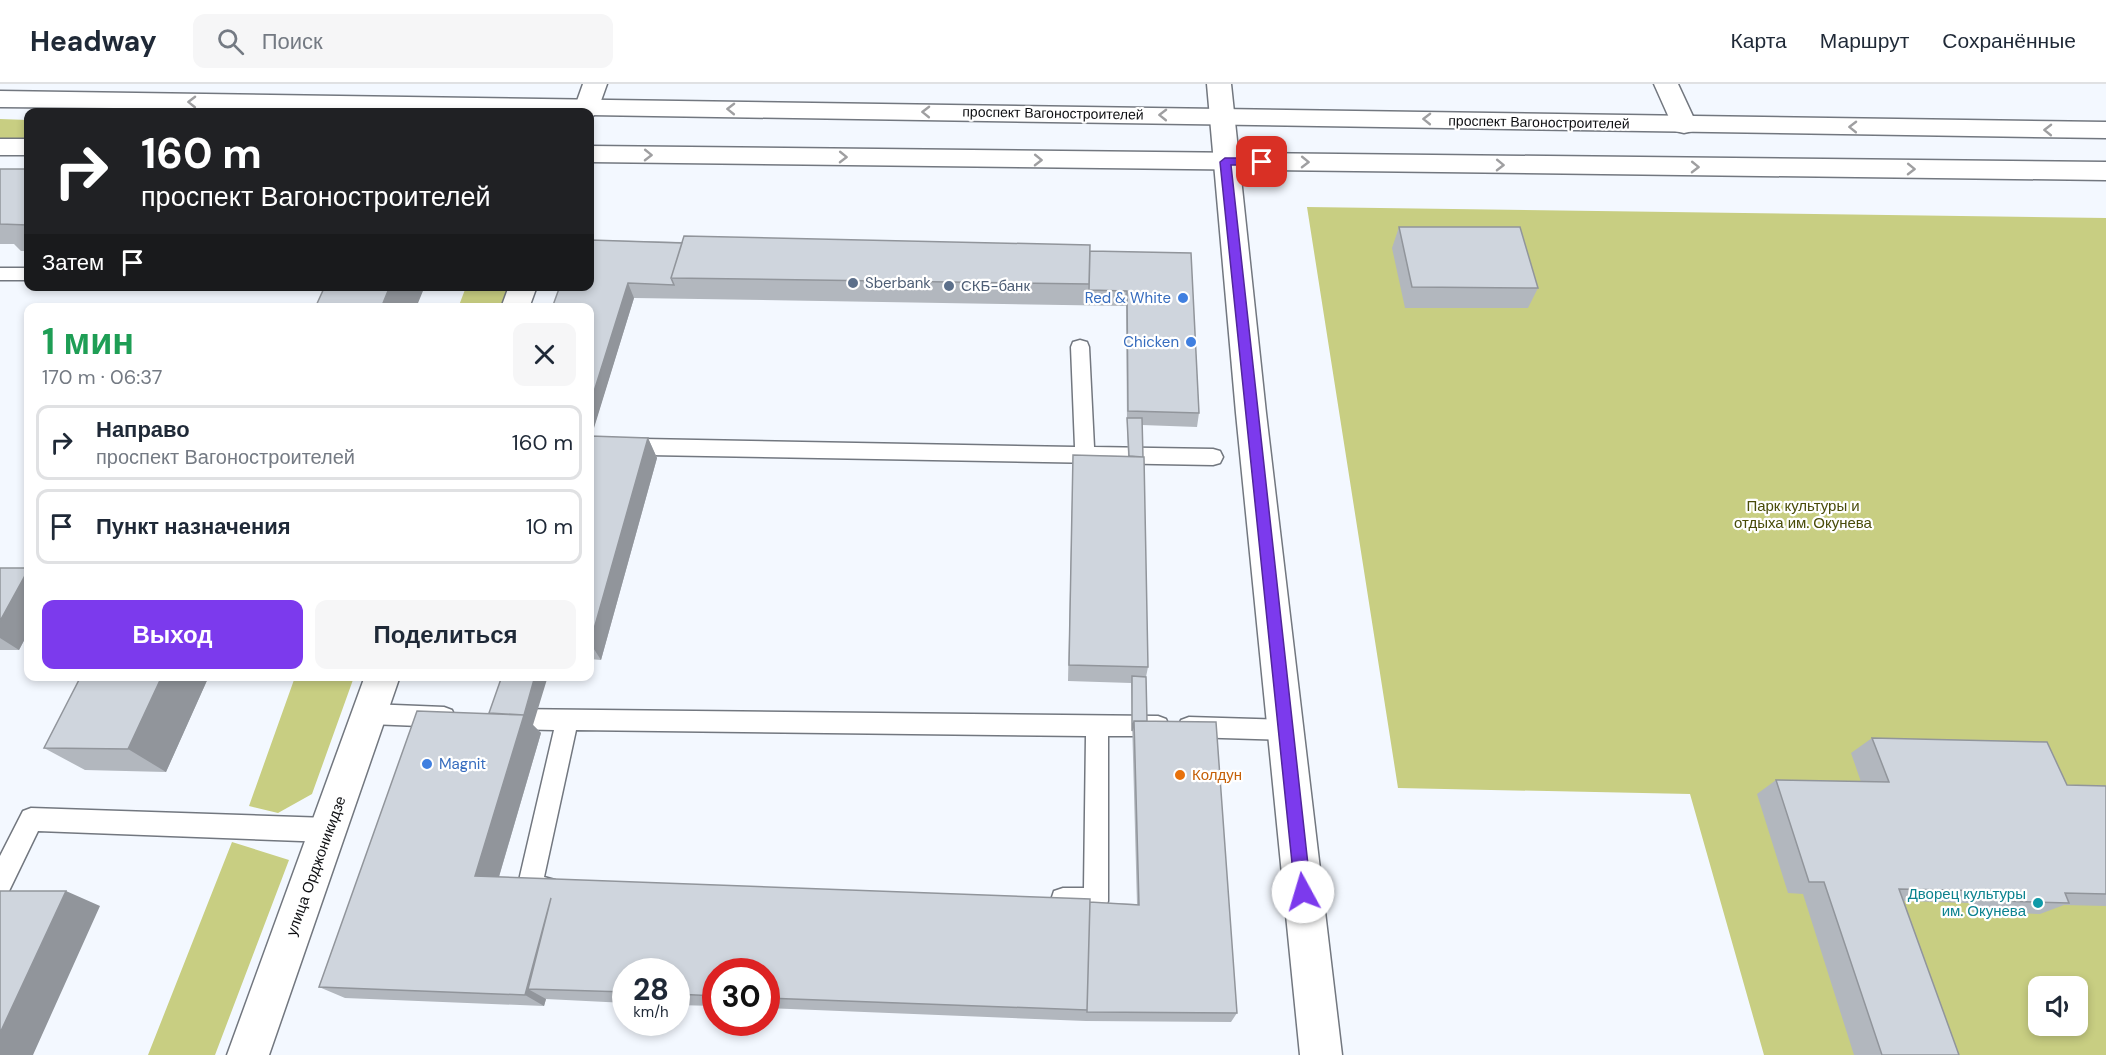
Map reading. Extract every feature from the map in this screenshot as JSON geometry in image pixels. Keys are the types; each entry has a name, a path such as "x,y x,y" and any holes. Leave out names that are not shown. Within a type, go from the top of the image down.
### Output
{"main road":[{"path":"1666,84 1684,125"},
{"name":"проспект Вагоностроителей","path":"0,99 589,101 1220,99 1684,125 2106,130"},
{"path":"1220,99 1321,1055"},
{"path":"0,147 24,147"},
{"path":"594,154 2106,171"},
{"name":"улица Орджоникидзе","path":"248,1055 381,681"}],"lane":[{"path":"0,274 24,274"},
{"path":"1080,347 1085,455"},
{"path":"594,446 1213,457"},
{"path":"370,714 463,717"},
{"path":"486,718 567,722 1097,725 1285,730"},
{"path":"565,890 529,889 567,722"},
{"path":"1037,900 1096,901 1097,725"},
{"path":"0,882 31,819 328,830"}],"green space":[{"path":"0,119 24,120 24,138 0,138"},
{"name":"Парк культуры и отдыха им. Окунева","path":"1307,207 2106,218 2106,1055 1764,1055 1690,794 1398,788"},
{"path":"464,291 508,291 504,303 460,303"},
{"path":"294,681 353,681 312,794 278,813 249,806"},
{"path":"232,842 289,860 215,1055 148,1055"}],"building":[{"path":"0,169 24,169 24,225 0,224"},
{"path":"1399,227 1520,227 1538,288 1412,287"},
{"path":"684,236 1090,245 1089,284 671,278"},
{"path":"594,240 682,243 671,278 674,285 628,283 594,391 594,303 554,303 558,291 594,291"},
{"path":"1090,251 1191,253 1199,413 1128,411 1127,291 1089,290"},
{"path":"323,291 388,291 383,303 317,303"},
{"path":"1127,418 1142,418 1143,457 1129,456"},
{"path":"594,436 648,438 594,629"},
{"path":"1073,455 1144,457 1148,667 1069,665"},
{"path":"0,568 24,568 24,577 0,621"},
{"path":"1132,676 1146,677 1147,721 1134,721 1132,731"},
{"path":"78,681 160,681 128,749 44,748"},
{"path":"500,681 534,681 524,715 489,713"},
{"path":"417,711 524,715 475,876 1090,899 1087,1010 780,999 780,958 702,958 702,995 690,995 690,958 612,958 612,992 528,989 551,898 525,995 319,987"},
{"path":"1134,721 1216,722 1237,1013 1087,1012 1090,902 1139,905"},
{"name":"Дворец культуры им. Окунева","path":"1872,738 2047,742 2067,785 2106,786 2106,894 2065,893 2069,903 2000,901 1995,891 1899,889 1959,1055 1882,1055 1824,882 1809,882 1776,780 1889,782"},
{"path":"0,891 66,891 0,1033"}],"place":[{"name":"Sberbank","path":"853,283"},
{"name":"СКБ-банк","path":"949,286"},
{"name":"Red & White","path":"1183,298"},
{"name":"Chicken","path":"1191,342"},
{"name":"Magnit","path":"427,764"},
{"name":"Колдун","path":"1180,775"},
{"name":"Дворец культуры им. Окунева","path":"2038,903"}],"route":[{"path":"1262,162 1225,162 1303,892"}]}
